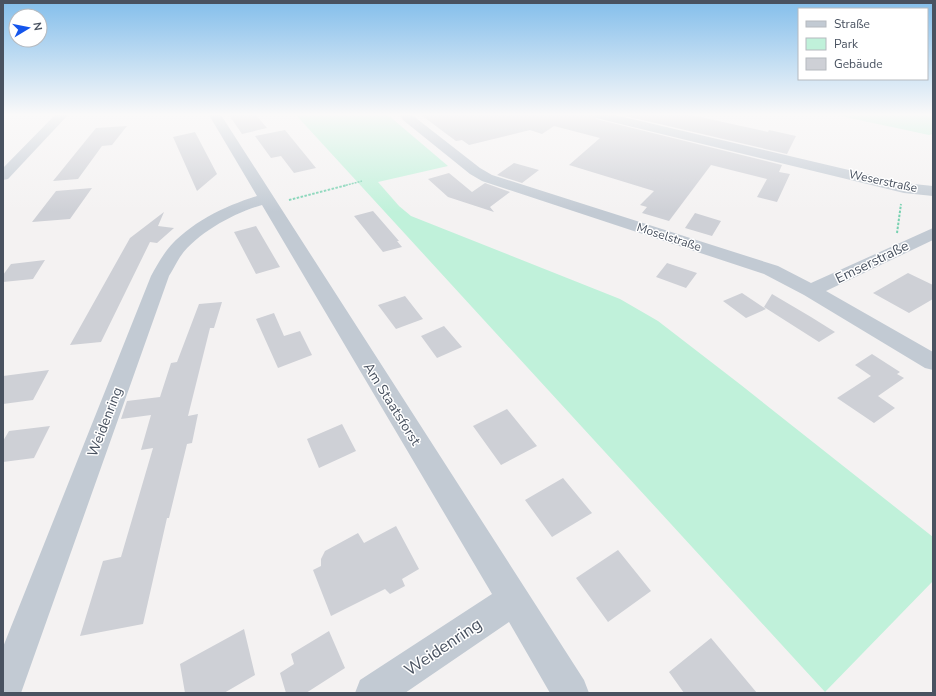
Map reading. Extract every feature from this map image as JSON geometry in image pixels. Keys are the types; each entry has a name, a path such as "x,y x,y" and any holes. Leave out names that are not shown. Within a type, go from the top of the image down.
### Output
{"street":[{"path":"3,176 31,147"},
{"name":"Am Staatsforst","path":"234,147 571,693"},
{"name":"Moselstraße","path":"446,147 475,171 487,178 754,264 787,277 933,362"},
{"name":"Weserstraße","path":"735,147 904,188 933,191"},
{"name":"Weidenring","path":"3,693 160,276 174,254 194,234 234,210 267,202"},
{"name":"Emserstraße","path":"811,291 933,233"},
{"name":"Weidenring","path":"373,693 513,600"}],"path":[{"path":"267,202 362,181"},
{"path":"903,247 896,242 904,188"}],"green space":[{"path":"326,147 426,147 448,166 378,182 399,206 411,216 620,299 658,321 933,537 933,581 825,692"}],"building":[{"path":"80,147 101,147 78,179 53,181"},
{"path":"178,147 203,147 217,174 197,191"},
{"path":"263,147 299,147 316,168 294,173 281,156 271,158"},
{"path":"589,147 711,147 782,165 779,172 790,174 777,202 757,197 767,179 711,165 669,221 642,213 647,207 640,205 654,191 569,165"},
{"path":"759,147 790,147 787,154"},
{"path":"514,163 539,170 522,183 497,175"},
{"path":"449,173 472,192 485,183 510,192 490,207 494,212 448,197 428,179"},
{"path":"92,188 70,219 32,222 56,191"},
{"path":"373,211 399,241 397,241 402,247 383,252 354,216"},
{"path":"164,212 158,226 174,228 157,243 150,242 101,342 70,345 130,238"},
{"path":"695,213 721,221 712,236 685,228"},
{"path":"256,226 280,267 256,274 234,232"},
{"path":"45,260 33,279 3,282 3,275 11,264"},
{"path":"667,263 697,273 686,288 656,277"},
{"path":"908,273 933,285 933,299 909,313 873,293"},
{"path":"742,293 766,309 746,318 723,301"},
{"path":"772,294 835,332 819,342 764,307"},
{"path":"405,296 423,319 396,329 378,305"},
{"path":"222,302 214,328 210,328 188,416 198,414 192,443 187,444 169,518 167,518 143,624 80,636 103,561 121,557 153,448 141,450 151,415 121,419 127,401 160,397 171,363 177,362 199,304"},
{"path":"274,313 284,336 300,331 312,355 278,368 256,319"},
{"path":"444,326 462,347 437,358 421,336"},
{"path":"872,354 900,372 897,374 904,378 878,396 895,408 874,423 837,398 871,376 855,365"},
{"path":"49,370 33,400 3,404 3,376"},
{"path":"507,409 537,446 501,465 473,426"},
{"path":"342,424 356,451 319,468 307,439"},
{"path":"50,426 34,458 3,462 3,441 9,431"},
{"path":"563,478 592,513 552,537 525,500"},
{"path":"396,526 419,569 402,579 405,586 390,594 385,589 331,616 313,570 321,566 321,559 325,551 358,533 364,543"},
{"path":"618,550 651,591 608,622 576,578"},
{"path":"244,629 255,675 224,693 185,693 180,664"},
{"path":"329,631 345,668 306,693 286,693 280,673 294,664 291,654"},
{"path":"711,638 757,693 684,693 669,672"}]}
